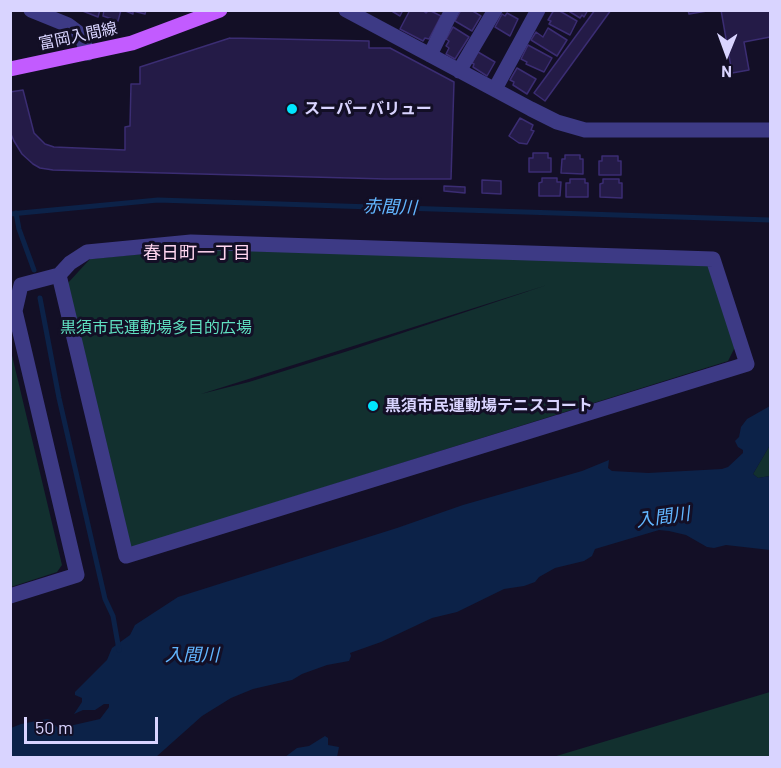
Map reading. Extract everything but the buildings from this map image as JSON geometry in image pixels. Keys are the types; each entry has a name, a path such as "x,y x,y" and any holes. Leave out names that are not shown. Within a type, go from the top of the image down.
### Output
{"main road":[{"name":"富岡入間線","path":"10,69 132,43 220,10"}],"street":[{"path":"31,10 70,18 88,53"},
{"path":"346,10 557,122 585,130 771,130"},
{"path":"430,56 452,10"},
{"path":"459,71 495,10"},
{"path":"495,89 537,10"},
{"path":"10,596 77,575 15,311 21,285 58,275 70,263 87,252 191,242 713,258 747,364 126,556 58,275"}],"green space":[{"name":"黒須市民運動場多目的広場","path":"196,249 709,265 735,347 728,361 133,547 129,545 67,284 90,259","holes":["547,285 249,382 201,394"]},
{"path":"10,347 62,565 57,572 11,587"},
{"path":"770,445 770,476 758,478 753,474"},
{"path":"770,692 770,757 553,757"}],"water":[{"name":"入間川","path":"770,406 770,445 753,474 758,478 770,476 770,550 726,545 707,547 686,535 659,530 595,549 592,556 584,561 555,568 539,577 535,582 504,589 457,612 432,618 381,642 350,653 349,661 327,665 292,680 253,689 231,698 202,716 156,757 11,757 11,728 47,719 57,727 65,727 100,719 109,704 104,704 95,710 83,710 74,714 82,702 82,698 75,695 75,692 107,660 112,648 130,635 135,625 178,597 463,505 582,471 609,460 608,468 612,471 648,473 722,469 728,467 743,453 735,441 747,419"},
{"path":"325,736 328,738 328,745 339,747 337,757 285,757 297,748 309,746"}],"waterway":[{"name":"赤間川","path":"10,214 158,200 770,220"},
{"path":"16,213 19,229 34,270"},
{"path":"40,298 59,398 105,599 113,616 119,650"}],"place":[{"name":"スーパーバリュー","path":"292,109"},
{"name":"黒須市民運動場テニスコート","path":"373,406"}],"district":[{"name":"春日町一丁目","path":"197,253"}]}
